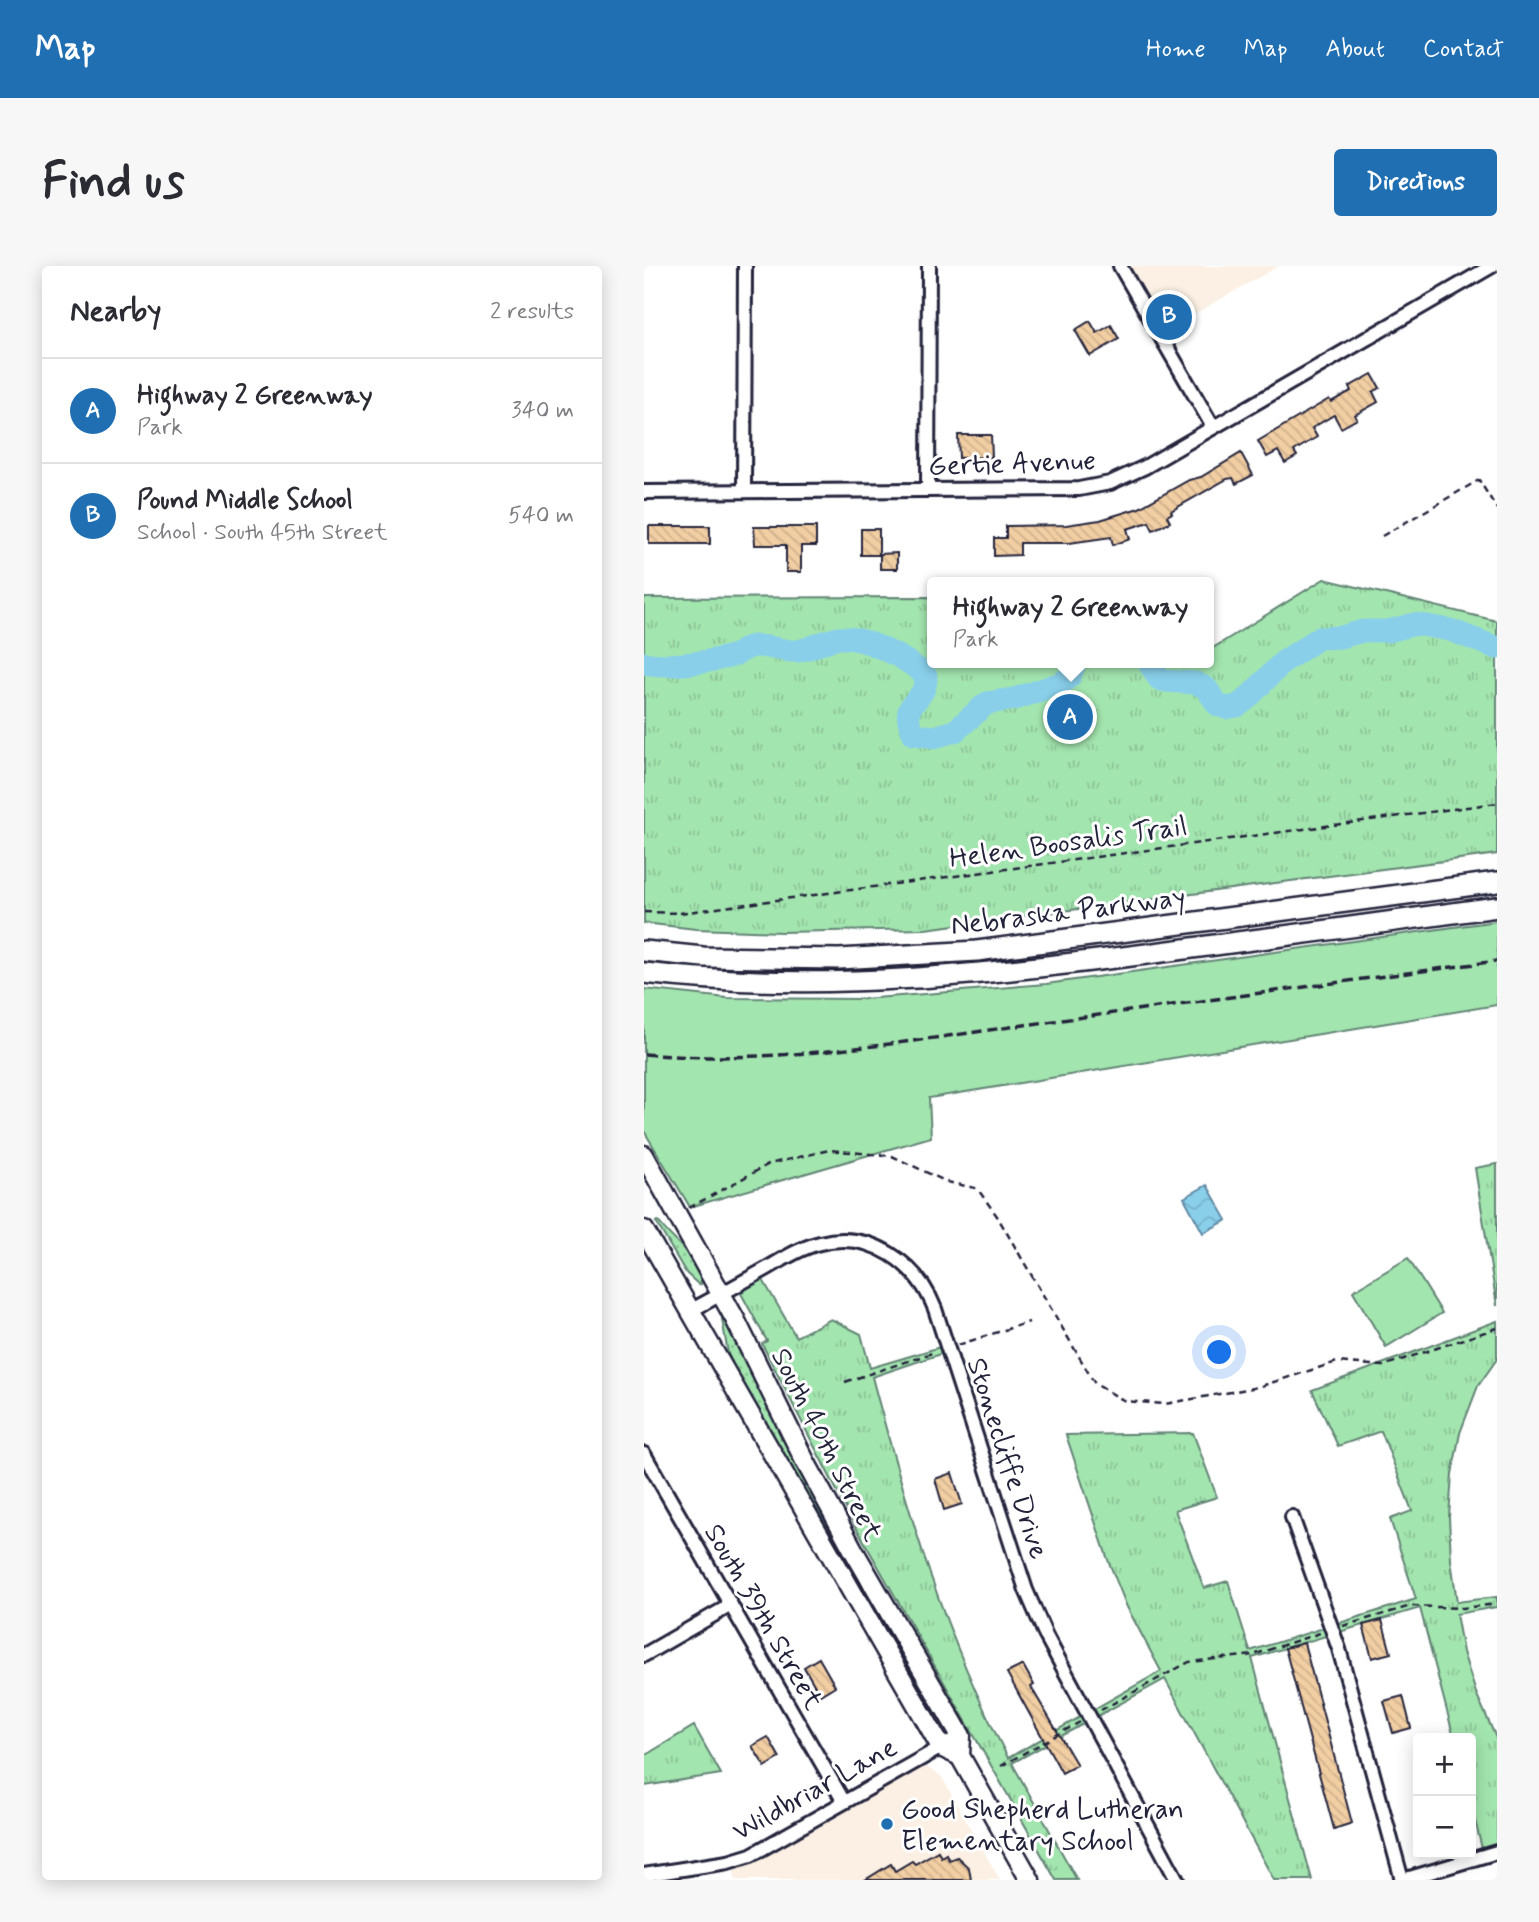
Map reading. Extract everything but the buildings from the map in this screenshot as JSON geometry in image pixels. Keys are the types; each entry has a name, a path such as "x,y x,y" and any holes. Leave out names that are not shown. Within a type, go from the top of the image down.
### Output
{"main road":[{"name":"Nebraska Parkway","path":"644,951 703,957 839,959 977,951 1497,882"},
{"name":"Nebraska Parkway","path":"644,973 740,982 906,980 1038,969 1497,907"},
{"name":"South 40th Street","path":"644,1155 721,1294 805,1461 855,1553 961,1736"},
{"name":"South 40th Street","path":"644,1230 941,1747"},
{"path":"961,1736 960,1756 1030,1880"},
{"path":"941,1747 960,1756"}],"street":[{"path":"744,266 744,491"},
{"path":"928,490 929,266"},
{"path":"1120,266 1213,427"},
{"name":"Gertie Avenue","path":"644,492 1094,487 1129,476 1492,266"},
{"name":"Stonecliffe Drive","path":"690,1311 807,1247 836,1241 861,1242 884,1250 904,1263 920,1280 935,1309 1026,1590 1045,1636 1177,1880"},
{"name":"South 39th Street","path":"644,1454 844,1802"},
{"path":"1292,1517 1333,1629 1403,1880 1497,1852"},
{"path":"644,1655 731,1605"},
{"name":"Wildbriar Lane","path":"644,1875 728,1862 751,1854 961,1736"}],"path":[{"path":"1382,536 1479,480 1497,509"},
{"name":"Helen Boosalis Trail","path":"644,912 680,913 1497,803"},
{"path":"689,1208 769,1164 829,1150 892,1156 947,1182 975,1188 997,1216 1095,1384 1125,1401 1165,1404 1258,1387 1337,1363 1383,1366 1497,1328"},
{"path":"1001,1766 1189,1662 1253,1655 1412,1606 1463,1608 1497,1604"}],"shaded area":[{"path":"1120,266 1279,266 1159,334"},
{"name":"Good Shepherd Lutheran Elementary School","path":"916,1761 941,1776 1000,1880 735,1880 733,1860"}],"green space":[{"path":"1324,579 1497,621 1497,854 925,929 782,932 696,929 644,923 644,598 927,597 927,668 1214,668 1214,647"},
{"path":"1497,921 1497,1005 929,1098 931,1137 690,1207 644,1131 644,989 727,998 863,999 1046,984"},
{"path":"1497,1164 1497,1306 1475,1168"},
{"path":"658,1221 689,1256 701,1284 686,1273 656,1222"},
{"path":"1408,1258 1442,1313 1386,1347 1353,1291"},
{"path":"759,1273 796,1337 831,1319 861,1334 870,1368 947,1345 949,1351 872,1377 929,1571 964,1665 1008,1758 1161,1671 1127,1607 1108,1560 1066,1435 1193,1433 1217,1497 1175,1510 1204,1588 1228,1581 1250,1651 1416,1599 1390,1519 1412,1511 1381,1431 1338,1446 1312,1390 1497,1321 1497,1359 1478,1386 1460,1433 1452,1474 1449,1517 1457,1602 1497,1597 1497,1607 1456,1614 1463,1652 1476,1693 1497,1740 1497,1852 1484,1857 1476,1824 1476,1733 1453,1733 1420,1608 1252,1658 1312,1880 1274,1880 1165,1679 1012,1763 1077,1880 1056,1880 853,1522 762,1344 767,1341 737,1286"},
{"path":"721,1313 829,1526 917,1679 938,1725 737,1374 728,1354"},
{"path":"694,1726 721,1774 644,1786 644,1756"}],"water":[{"path":"1207,1185 1227,1220 1203,1233 1184,1198"}],"waterway":[{"path":"1152,668 1159,679 1196,683 1206,688 1218,705 1226,708 1237,706 1247,699 1283,662 1319,638 1341,637 1363,631 1388,631 1415,624 1450,630 1497,648"},
{"path":"644,663 677,665 702,662 735,655 754,646 797,651 839,638 861,641 897,656 926,676 922,693 910,708 909,722 914,734 934,737 955,731 987,703 1014,699 1062,683 1070,676 1073,668"}],"railway":[{"path":"644,1054 739,1057 834,1050 1497,961"}],"place":[{"name":"Pound Middle School","path":"1169,317"},
{"name":"Highway 2 Greenway","path":"1070,717"},
{"name":"Good Shepherd Lutheran Elementary School","path":"887,1824"}]}
